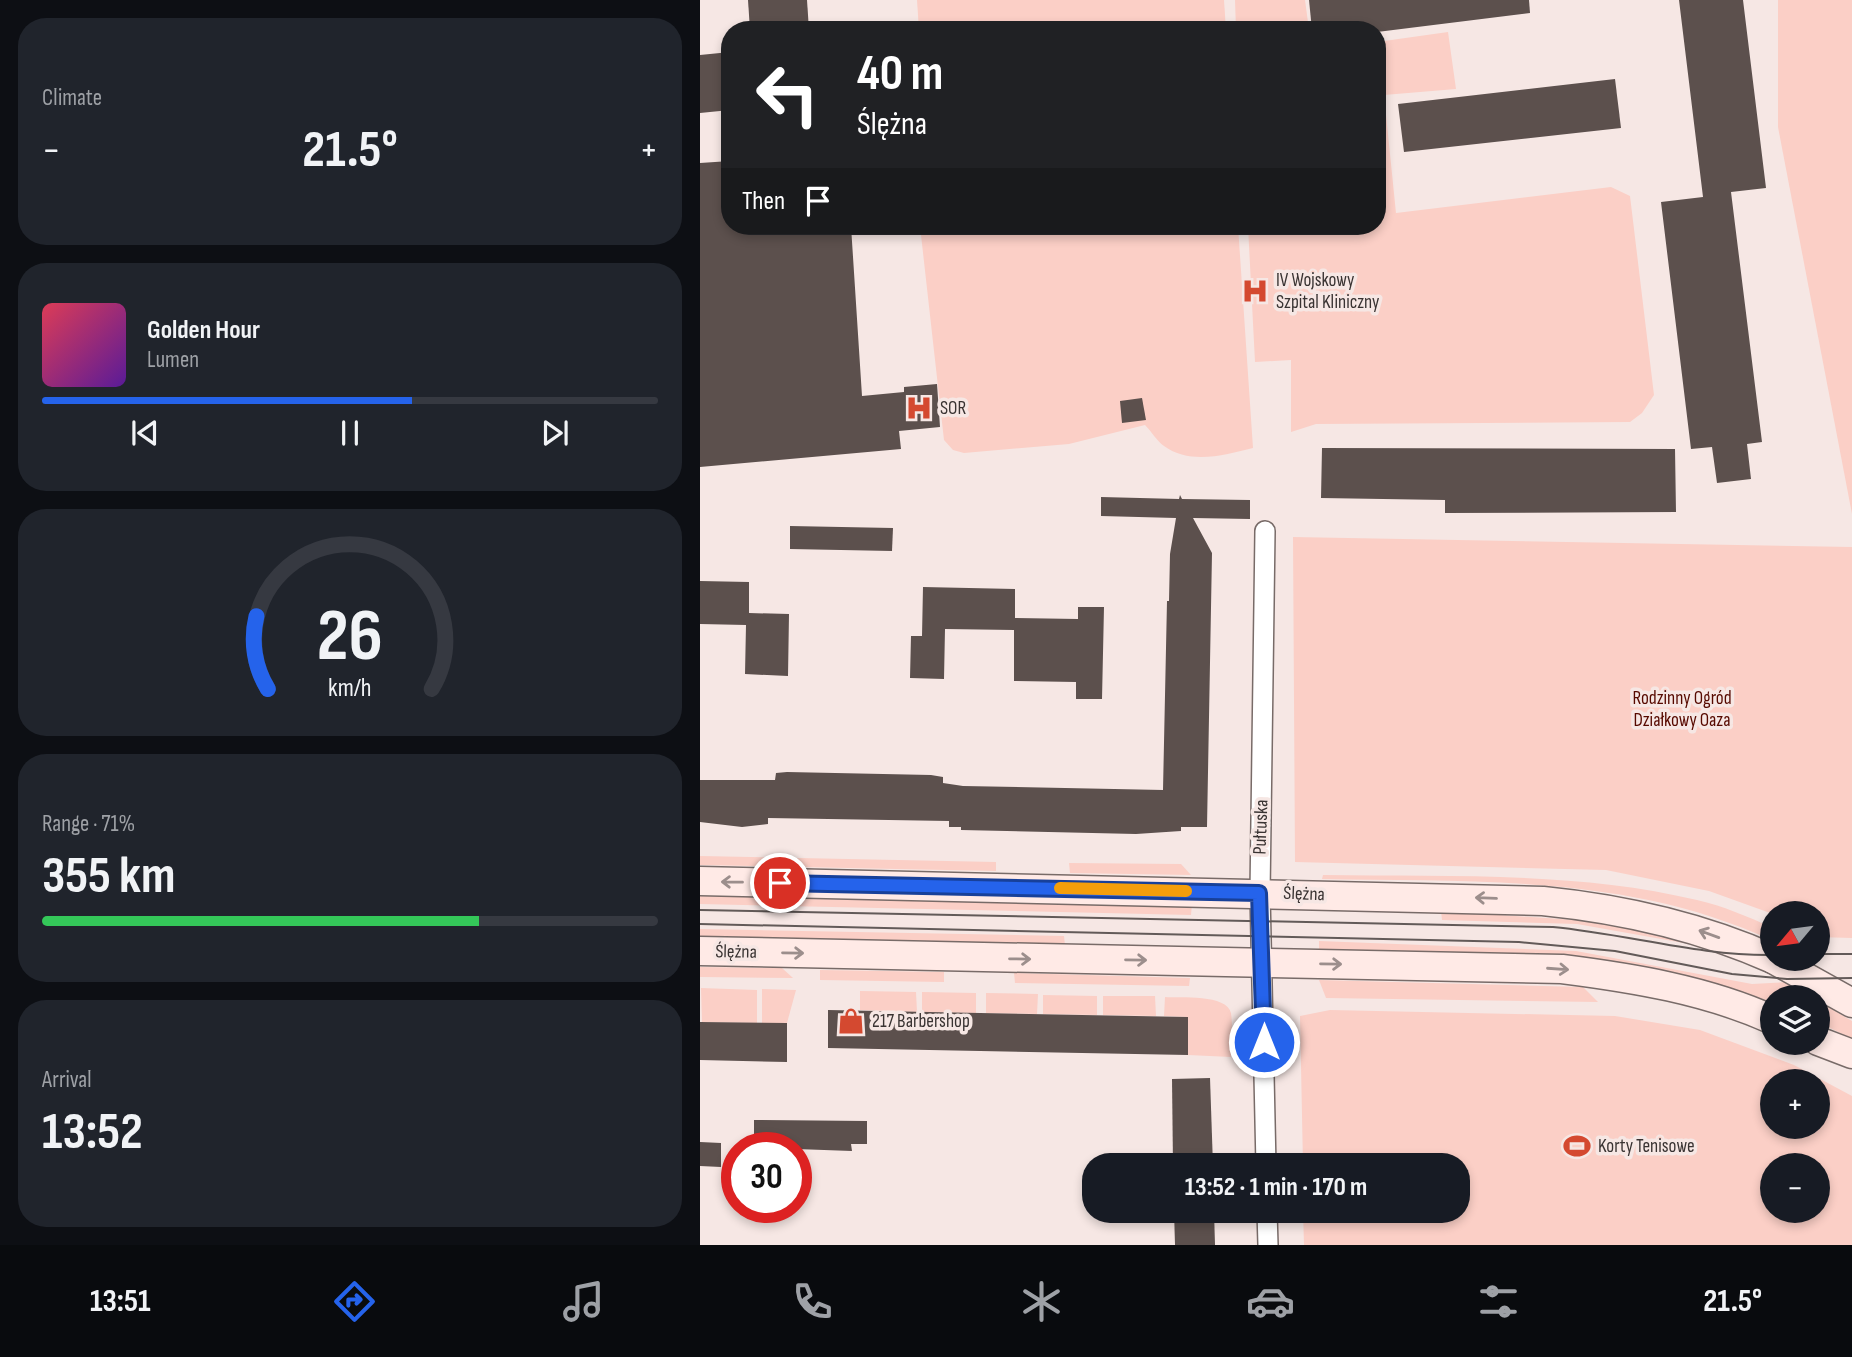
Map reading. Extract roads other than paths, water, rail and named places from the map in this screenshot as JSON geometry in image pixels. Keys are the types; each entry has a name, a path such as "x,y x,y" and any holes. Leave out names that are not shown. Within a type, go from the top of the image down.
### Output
{"main road":[{"name":"Ślężna","path":"700,881 1489,898 1591,906 1689,927 1760,954"},
{"name":"Ślężna","path":"700,951 1562,969 1619,976 1696,993 1760,1015"},
{"name":"Ślężna","path":"1795,971 1852,1003"},
{"path":"1830,1046 1852,1055"}],"street":[{"name":"Pułtuska","path":"1265,531 1259,893 1266,1153"},
{"path":"1267,1223 1268,1245"}],"tram line":[{"path":"700,910 1553,927 1718,952 1760,955"},
{"path":"700,924 1519,942 1615,951 1732,974 1787,979 1852,978"},
{"path":"1830,954 1852,954"}],"place":[{"name":"IV Wojskowy Szpital Kliniczny","path":"1255,291"},
{"name":"SOR","path":"919,408"},
{"name":"217 Barbershop","path":"851,1021"},
{"name":"Korty Tenisowe","path":"1577,1146"}],"park label":[{"name":"Rodzinny Ogród Działkowy Oaza","path":"1682,709"}]}
